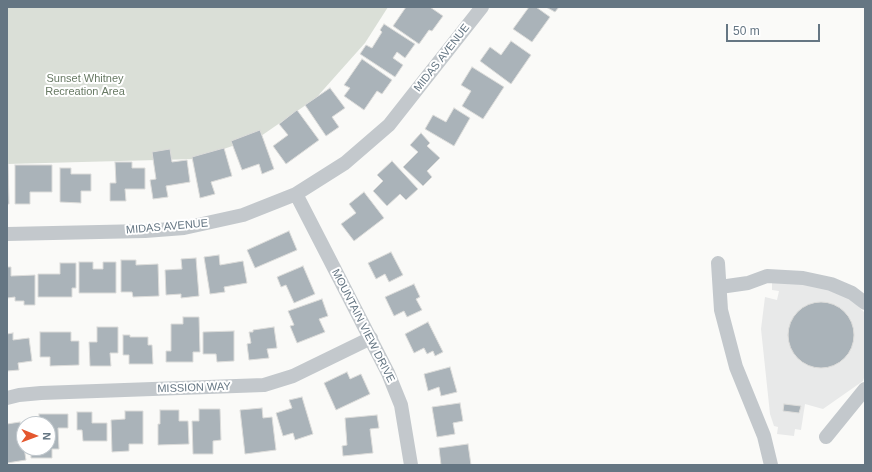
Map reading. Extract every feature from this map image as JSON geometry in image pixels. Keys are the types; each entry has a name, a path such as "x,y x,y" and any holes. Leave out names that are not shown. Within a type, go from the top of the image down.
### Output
{"street":[{"name":"MIDAS AVENUE","path":"7,234 184,228 243,215 296,194 345,163 389,125 482,7"},
{"name":"MOUNTAIN VIEW DRIVE","path":"296,194 388,373 401,405 411,465"},
{"path":"718,263 720,287 719,300 721,310 736,367 764,436 771,465"},
{"path":"720,287 748,283 767,276 804,278 831,284 852,293 865,303"},
{"name":"MISSION WAY","path":"7,398 19,394 264,385 294,376 370,338"},
{"path":"826,437 865,389"}],"shaded area":[{"path":"772,279 825,287 850,298 865,313 865,375 863,381 823,409 805,404 801,430 795,429 794,436 777,434 778,427 774,426 770,414 761,329 765,297 777,300 779,291 772,290"}],"green space":[{"name":"Sunset Whitney Recreation Area","path":"7,7 388,7 365,43 316,98 261,136 195,159 7,164"}],"building":[{"path":"406,7 430,7 443,16 432,31 429,30 419,44 393,26"},
{"path":"529,7 536,7 550,17 532,42 513,29"},
{"path":"546,7 559,7 555,12"},
{"path":"384,24 415,44 405,58 397,52 393,58 403,65 395,77 360,54 366,45 372,48 382,32 380,30"},
{"path":"511,41 531,55 511,84 480,61 490,47 501,55"},
{"path":"362,59 392,80 382,94 377,91 364,110 344,96 350,88 344,85"},
{"path":"472,67 504,87 483,119 462,106 471,91 461,85"},
{"path":"330,88 345,108 332,117 339,127 326,136 305,105"},
{"path":"454,108 470,118 454,146 425,129 433,115 446,122"},
{"path":"297,110 319,140 286,164 273,146 288,135 279,124"},
{"path":"260,130 274,169 262,174 259,164 242,170 231,141"},
{"path":"421,133 430,143 427,146 440,158 427,171 432,177 423,186 403,167 418,152 410,145"},
{"path":"224,148 232,176 211,182 215,194 200,198 192,157"},
{"path":"170,149 172,162 187,160 190,182 166,186 168,197 153,199 150,180 156,179 152,152"},
{"path":"392,161 418,189 406,200 400,194 387,206 373,191 383,181 377,175"},
{"path":"115,162 132,162 132,168 145,168 145,189 125,189 126,201 110,201 110,183 116,183"},
{"path":"8,164 9,204 7,204"},
{"path":"15,165 52,165 52,192 30,192 30,204 15,204"},
{"path":"60,168 71,168 71,174 91,174 91,191 81,191 81,203 60,202"},
{"path":"364,192 384,218 354,241 341,224 356,213 349,204"},
{"path":"289,231 297,250 255,268 247,250"},
{"path":"391,252 403,275 389,282 385,274 376,279 368,263"},
{"path":"219,255 220,265 243,261 247,283 224,287 225,292 210,294 204,257"},
{"path":"196,258 199,296 181,298 181,294 166,295 165,270 182,269 181,259"},
{"path":"121,260 136,260 136,265 158,264 159,296 133,297 132,292 121,292"},
{"path":"79,262 93,262 93,269 103,269 103,262 116,262 116,293 79,293"},
{"path":"60,263 76,263 76,288 72,288 72,297 38,297 38,274 60,274"},
{"path":"303,266 315,294 294,303 286,285 281,287 277,277"},
{"path":"7,267 11,267 11,276 35,275 35,305 24,305 24,301 15,301 15,297 7,298"},
{"path":"414,284 420,297 416,299 422,310 407,317 404,311 394,316 385,297"},
{"path":"322,299 328,316 319,319 325,332 297,343 290,326 294,325 288,311"},
{"path":"821,302 834,305 844,312 851,322 854,335 851,348 844,358 834,365 821,368 808,365 798,358 791,348 788,335 791,322 798,312 808,305"},
{"path":"183,317 199,317 200,352 193,352 193,362 166,362 166,351 171,351 171,324 183,324"},
{"path":"428,322 443,352 435,356 433,351 427,354 424,348 414,353 405,334"},
{"path":"97,327 118,327 118,353 110,353 111,366 90,366 89,342 97,342"},
{"path":"274,327 277,348 267,349 269,358 249,360 247,344 251,343 249,332"},
{"path":"234,331 234,361 217,362 216,354 203,354 203,332"},
{"path":"40,332 71,332 71,341 79,341 79,365 50,366 50,357 40,357"},
{"path":"13,333 13,340 29,338 32,361 18,363 19,370 7,371 7,334"},
{"path":"123,335 130,335 130,337 148,337 148,345 152,345 153,364 129,364 129,355 123,355"},
{"path":"450,367 457,392 441,396 439,387 428,391 424,374"},
{"path":"347,372 350,379 361,374 370,394 336,410 324,383"},
{"path":"302,397 313,434 295,440 293,433 283,436 276,413 292,408 289,400"},
{"path":"460,403 463,421 453,423 455,434 437,437 432,407"},
{"path":"784,404 801,406 799,413 783,411"},
{"path":"262,408 263,418 272,417 276,450 245,454 240,410"},
{"path":"199,409 220,409 221,440 213,441 213,454 193,454 192,421 199,421"},
{"path":"160,410 179,410 179,421 188,421 189,444 158,445"},
{"path":"125,411 143,411 143,444 129,444 129,451 112,452 111,420 125,419"},
{"path":"77,412 92,412 92,423 107,423 107,441 83,441 82,430 77,430"},
{"path":"39,414 68,414 68,428 58,428 59,449 56,449 56,416 39,416"},
{"path":"377,415 379,428 370,429 373,453 343,456 342,446 347,445 345,418"},
{"path":"16,423 16,456 25,456 26,460 7,463 7,424"},
{"path":"468,444 471,465 441,465 439,448"},
{"path":"31,456 52,456 52,458 31,458"}]}
